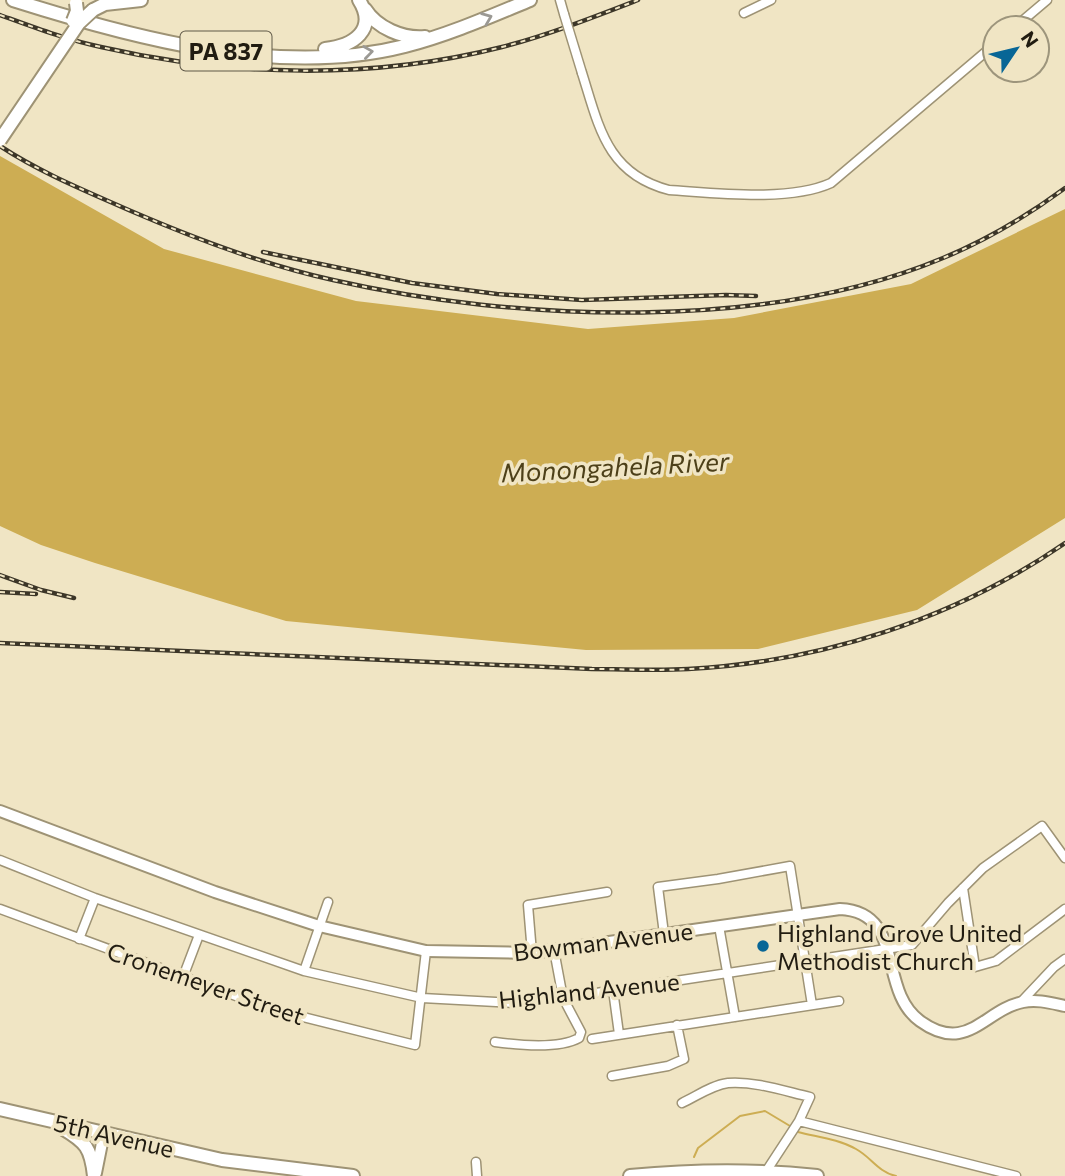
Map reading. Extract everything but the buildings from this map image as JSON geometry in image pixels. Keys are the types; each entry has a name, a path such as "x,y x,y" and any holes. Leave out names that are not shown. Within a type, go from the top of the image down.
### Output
{"main road":[{"name":"PA 837","path":"13,0 131,34 206,48 270,55 330,57 403,47 443,35 530,0"},
{"path":"38,0 51,6 137,29 192,40 275,49 321,50 340,48 352,43 362,34 365,21 362,4"},
{"path":"86,4 141,0"},
{"path":"0,129 86,4"},
{"path":"0,140 79,23 86,4"},
{"path":"362,4 370,17 382,26 402,34 417,37 443,35"},
{"name":"Bowman Avenue","path":"0,811 215,891 319,926 426,951 532,953 840,909 859,911 874,921 887,951 898,994 909,1011 931,1028 956,1033 979,1026 1021,1002"},
{"path":"1021,1002 1048,1002 1065,1006"},
{"name":"5th Avenue","path":"0,1109 222,1160 353,1176"},
{"path":"50,1121 87,1146 95,1176"},
{"path":"95,1176 104,1133"},
{"path":"630,1176 723,1170 767,1170 817,1176"}],"street":[{"path":"560,0 600,130 608,147 621,165 635,177 669,190 790,195 814,191 831,183 981,56"},
{"path":"744,13 771,0"},
{"path":"1030,14 1047,0"},
{"name":"Highland Avenue","path":"0,860 95,898 304,971 422,998 513,1003 887,951 912,945 962,888 1008,849 1042,826 1065,858"},
{"path":"664,934 658,887 790,866 812,1005"},
{"path":"962,888 975,967 996,961 1065,909"},
{"path":"532,953 528,905 607,892"},
{"path":"79,939 95,898"},
{"path":"304,971 328,902"},
{"name":"Cronemeyer Street","path":"0,909 271,1009 415,1045 422,998"},
{"path":"719,926 735,1017"},
{"path":"183,977 199,934"},
{"path":"495,1042 518,1045 565,1042 579,1038 580,1032 563,998 554,950"},
{"path":"422,998 426,951"},
{"path":"1021,1002 1065,959"},
{"path":"613,990 619,1034"},
{"path":"592,1039 839,1001"},
{"path":"612,1076 668,1066 684,1059 677,1026"},
{"path":"682,1103 712,1087 728,1083 763,1086 810,1097 767,1170"},
{"path":"795,1125 1016,1176"},
{"path":"476,1162 477,1176"}],"water":[{"name":"Monongahela River","path":"0,156 164,249 356,301 588,329 734,318 911,284 1065,209 1065,518 917,610 758,649 586,650 286,621 41,545 0,526"}],"waterway":[{"path":"694,1157 698,1148 740,1116 765,1111 790,1126"},
{"path":"798,1132 849,1146 884,1171 896,1176"}],"railway":[{"path":"0,15 76,41 151,57 251,69 302,71 403,65 453,58 536,37 638,0"},
{"path":"0,146 48,173 131,211 205,241 281,267 405,294 481,305 560,311 721,309 799,299 874,282 943,258 975,243 1021,218 1065,188"},
{"path":"263,252 412,283 497,294 582,300 756,296"},
{"path":"0,643 592,669 676,670 738,665 788,657 885,632 978,594 1065,543"},
{"path":"0,575 41,590 74,598"},
{"path":"0,592 36,594"}],"place":[{"name":"Highland Grove United Methodist Church","path":"763,946"}]}
